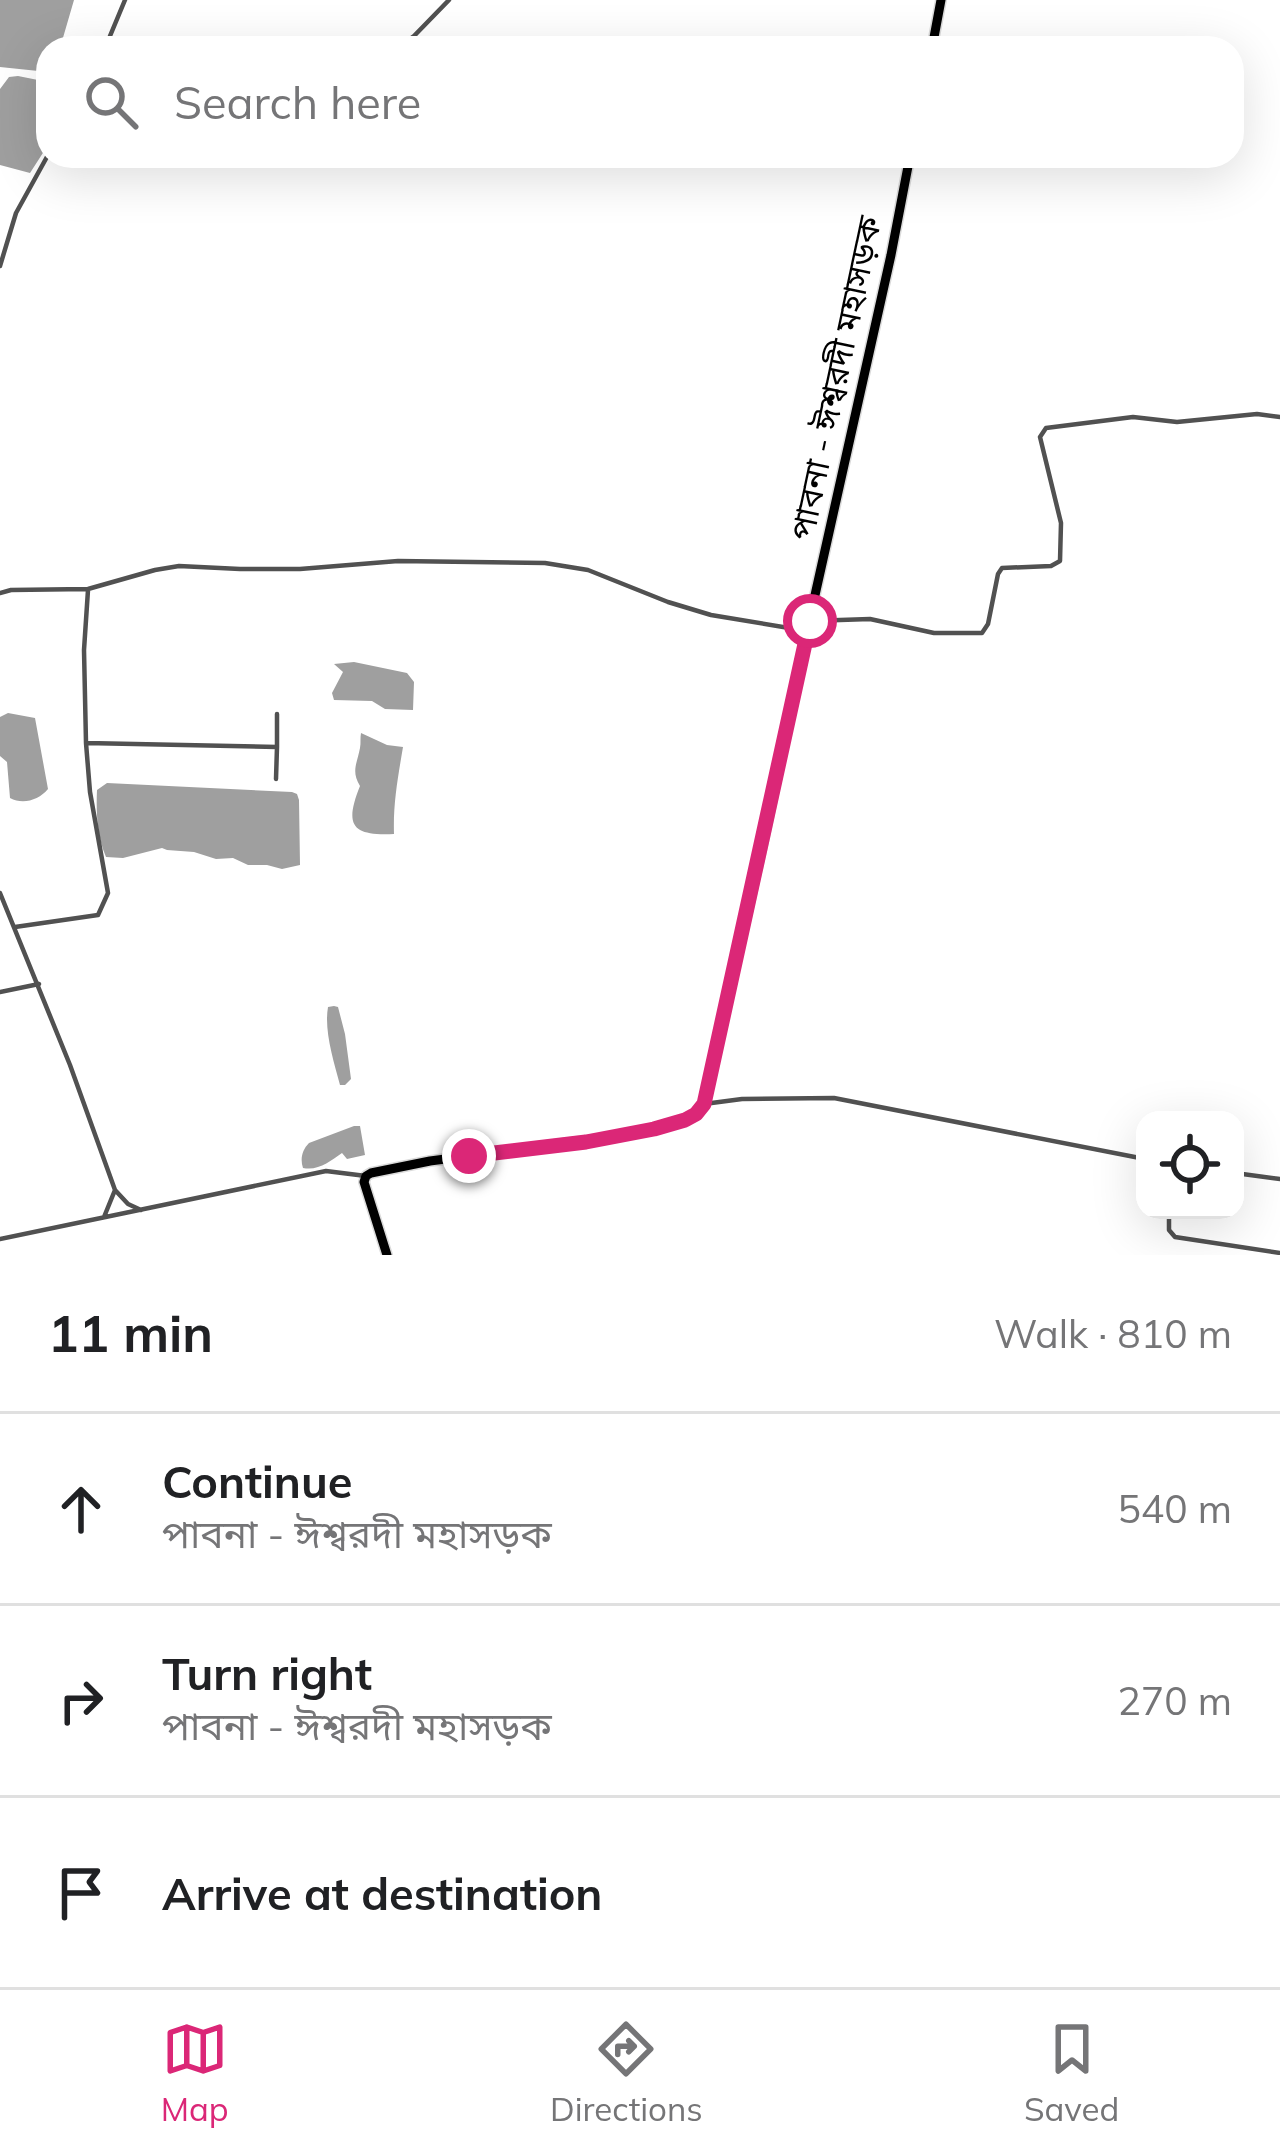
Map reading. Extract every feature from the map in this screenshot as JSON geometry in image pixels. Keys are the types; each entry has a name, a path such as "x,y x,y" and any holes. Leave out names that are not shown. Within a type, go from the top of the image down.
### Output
{"main road":[{"path":"934,36 941,0"},
{"name":"পাবনা - ঈশ্বরদী মহাসড়ক","path":"704,1104 908,168"},
{"path":"387,1255 366,1176 430,1161 622,1136 685,1120 704,1104"}],"street":[{"path":"110,36 125,0"},
{"path":"414,36 446,0"},
{"path":"0,266 16,213 41,168"},
{"path":"0,593 88,589 179,566 280,569 398,561 545,562 588,570 711,615 812,624 851,619 934,633 978,634 988,624 1002,568 1051,566 1061,555 1061,523 1041,446 1040,433 1046,428 1133,417 1178,422 1257,414 1280,417"},
{"path":"15,927 98,915 106,901 108,884 90,792 86,743 88,589"},
{"path":"276,778 277,714"},
{"path":"86,743 277,747"},
{"path":"0,893 115,1190 141,1210"},
{"path":"0,992 39,984"},
{"path":"704,1104 834,1098 1136,1157"},
{"path":"0,1239 326,1171 366,1176"},
{"path":"1244,1174 1280,1179"},
{"path":"104,1217 115,1190"},
{"path":"1168,1219 1169,1233 1175,1237 1280,1252"}],"shaded area":[{"path":"0,0 74,0 64,36 36,36 36,71 0,67"},
{"path":"9,77 36,80 36,164 30,173 0,165 0,89"},
{"path":"354,662 407,673 414,682 413,710 385,709 372,701 334,700 332,693 343,672 334,664"},
{"path":"8,713 35,718 48,789 30,800 10,798 7,762 0,756 0,717"},
{"path":"361,733 403,747 394,834 369,833 355,826"},
{"path":"107,783 297,794 300,865 282,869 248,865 233,858 162,848 123,858 106,857 99,832 97,790"},
{"path":"334,1006 345,1034 351,1079 345,1085 340,1085 328,1035 328,1007"},
{"path":"360,1126 365,1155 347,1159 342,1153 319,1167 303,1168 302,1155 309,1143"}],"route":[{"path":"469,1156 654,1129 685,1120 704,1104 810,621"}]}
